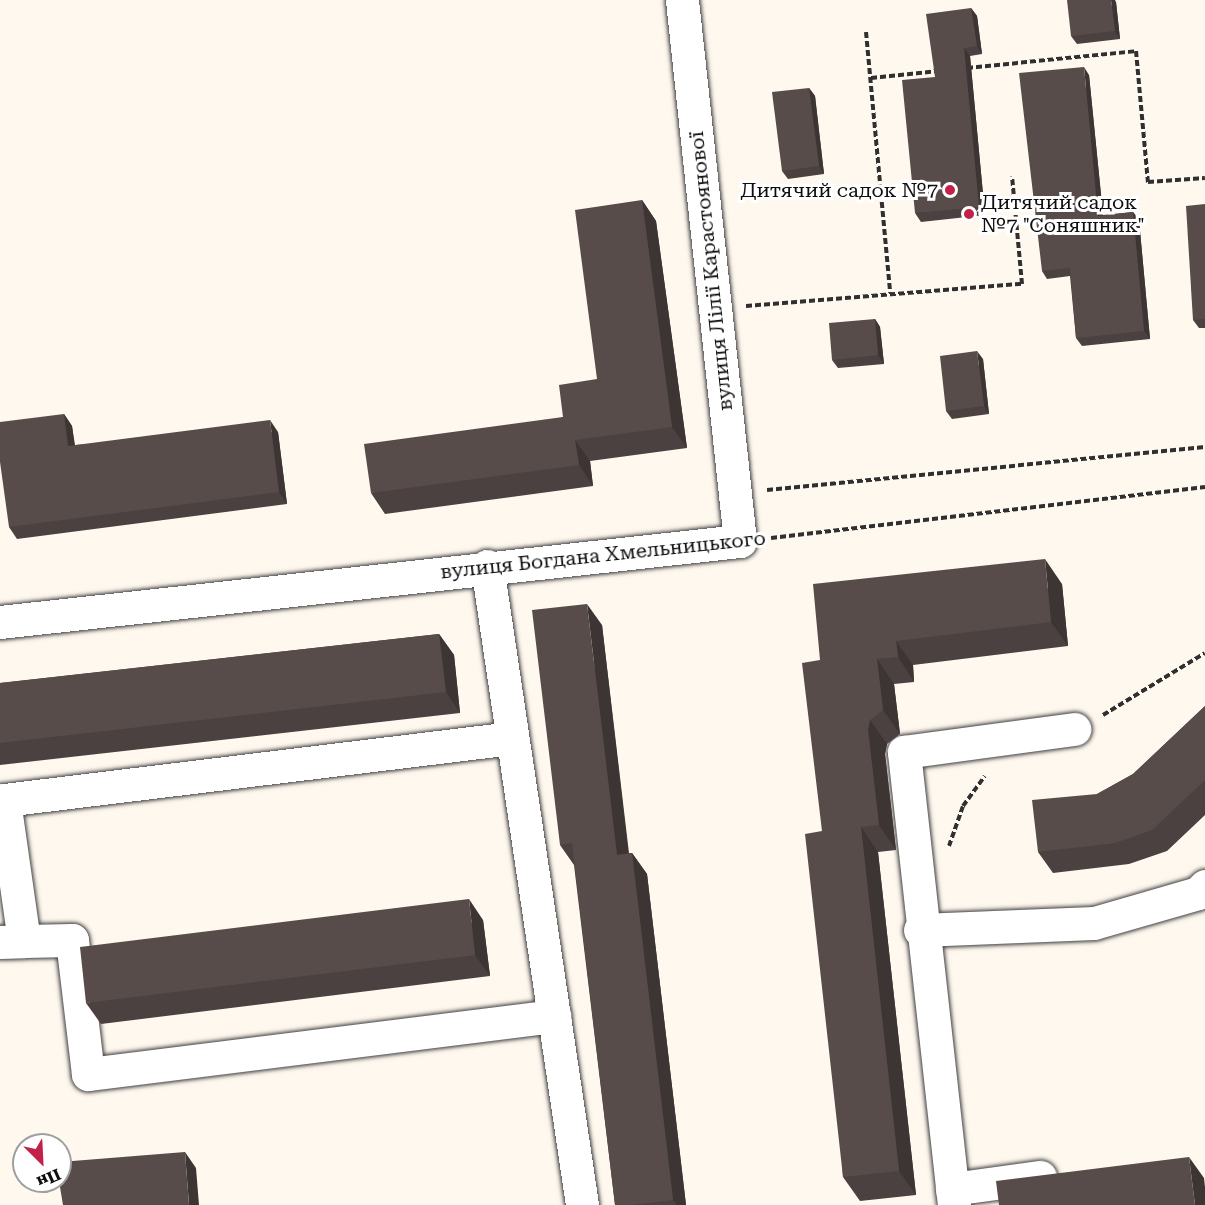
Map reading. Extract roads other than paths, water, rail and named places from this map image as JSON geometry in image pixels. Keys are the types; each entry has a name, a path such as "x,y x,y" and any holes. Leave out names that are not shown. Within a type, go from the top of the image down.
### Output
{"street":[{"name":"вулиця Лілії Карастоянової","path":"682,0 740,541"},
{"name":"вулиця Богдана Хмельницького","path":"0,622 487,566 740,541"},
{"path":"487,566 582,1205"},
{"path":"1074,729 904,752 918,860 920,930 953,1197 1076,1173"},
{"path":"512,738 4,800 12,941 72,940 88,1074 554,1016"},
{"path":"920,930 1094,923 1198,893 1205,886"}],"place":[{"name":"Дитячий садок №7","path":"950,190"},
{"name":"Дитячий садок №7 \"Соняшник\"","path":"969,214"}]}
